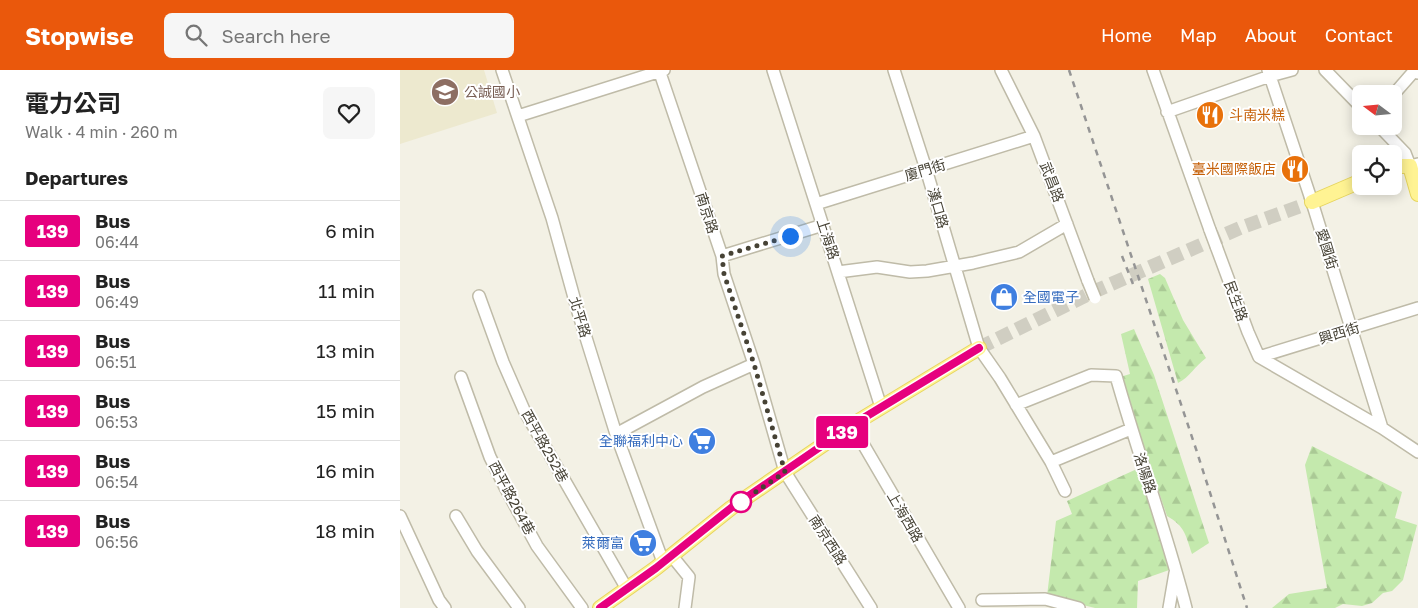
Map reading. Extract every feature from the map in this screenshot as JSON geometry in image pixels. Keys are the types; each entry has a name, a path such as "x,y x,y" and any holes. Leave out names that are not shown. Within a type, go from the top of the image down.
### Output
{"main road":[{"path":"1414,165 1418,194"},
{"path":"1312,202 1352,186"},
{"path":"600,608 628,589 731,508 852,425 979,348"}],"street":[{"name":"北平路","path":"502,70 552,218 578,312 616,434 667,559 689,577 685,608"},
{"path":"518,116 661,70"},
{"name":"南京路","path":"661,70 722,256 724,274 754,364 785,472"},
{"name":"上海路","path":"773,70 881,407"},
{"name":"漢口路","path":"894,70 926,169 979,348"},
{"name":"武昌路","path":"1002,70 1034,136 1095,298"},
{"name":"民生路","path":"1153,70 1210,230 1259,357"},
{"path":"1167,112 1269,73 1292,70"},
{"path":"1325,70 1352,98"},
{"path":"1402,85 1415,70 1418,73"},
{"name":"愛國街","path":"1269,73 1312,202 1382,428"},
{"path":"1388,135 1414,165"},
{"name":"廈門街","path":"816,204 1034,136"},
{"path":"838,272 877,267 910,272 927,272 1019,252 1067,224"},
{"path":"722,256 824,226"},
{"name":"西平路252巷","path":"479,296 503,362 524,410 628,589"},
{"name":"興西街","path":"1259,357 1418,308"},
{"path":"979,348 1051,462 1065,491"},
{"path":"1259,357 1382,428 1418,452"},
{"path":"616,434 703,387 754,364"},
{"name":"洛陽路","path":"1016,405 1091,374 1116,376 1176,569 1186,608"},
{"name":"西平路264巷","path":"461,377 490,457 506,488 537,546 582,608"},
{"name":"上海西路","path":"852,425 959,608"},
{"path":"1051,462 1131,429"},
{"name":"南京西路","path":"785,472 871,608"},
{"path":"400,516 439,600 445,608"},
{"path":"456,516 477,551 519,608"},
{"name":"洛陽路","path":"1169,608 1176,569"},
{"path":"982,600 1045,599 1079,608"}],"shaded area":[{"name":"公誠國小","path":"400,70 484,70 497,113 400,144"}],"green space":[{"path":"1160,274 1165,278 1183,320 1206,358 1186,378 1178,383 1148,279"},
{"path":"1134,329 1154,375 1209,543 1192,554 1181,528 1167,516 1120,377 1130,374 1121,334"},
{"path":"1312,446 1402,492 1395,518 1417,525 1403,580 1392,591 1383,593 1372,603 1362,606 1343,604 1335,608 1272,608 1289,594 1327,588 1305,465"},
{"path":"1139,468 1172,569 1138,581 1137,608 1095,608 1047,596 1056,521 1072,514 1067,501"}],"tunnel":[{"path":"979,348 1093,292 1240,228 1312,202"}],"railway":[{"path":"1069,70 1196,449 1247,608"},
{"path":"1122,256 1133,284"}],"bus line":[{"name":"139","path":"600,608 672,556 731,508 852,425 979,348"}],"place":[{"name":"公誠國小","path":"445,92"},
{"name":"斗南米糕","path":"1210,115"},
{"name":"臺米國際飯店","path":"1295,169"},
{"name":"全國電子","path":"1004,297"},
{"name":"全聯福利中心","path":"702,441"},
{"name":"萊爾富","path":"643,543"}],"route":[{"path":"741,502 785,472 754,364 724,274 722,256 790,236"}]}
